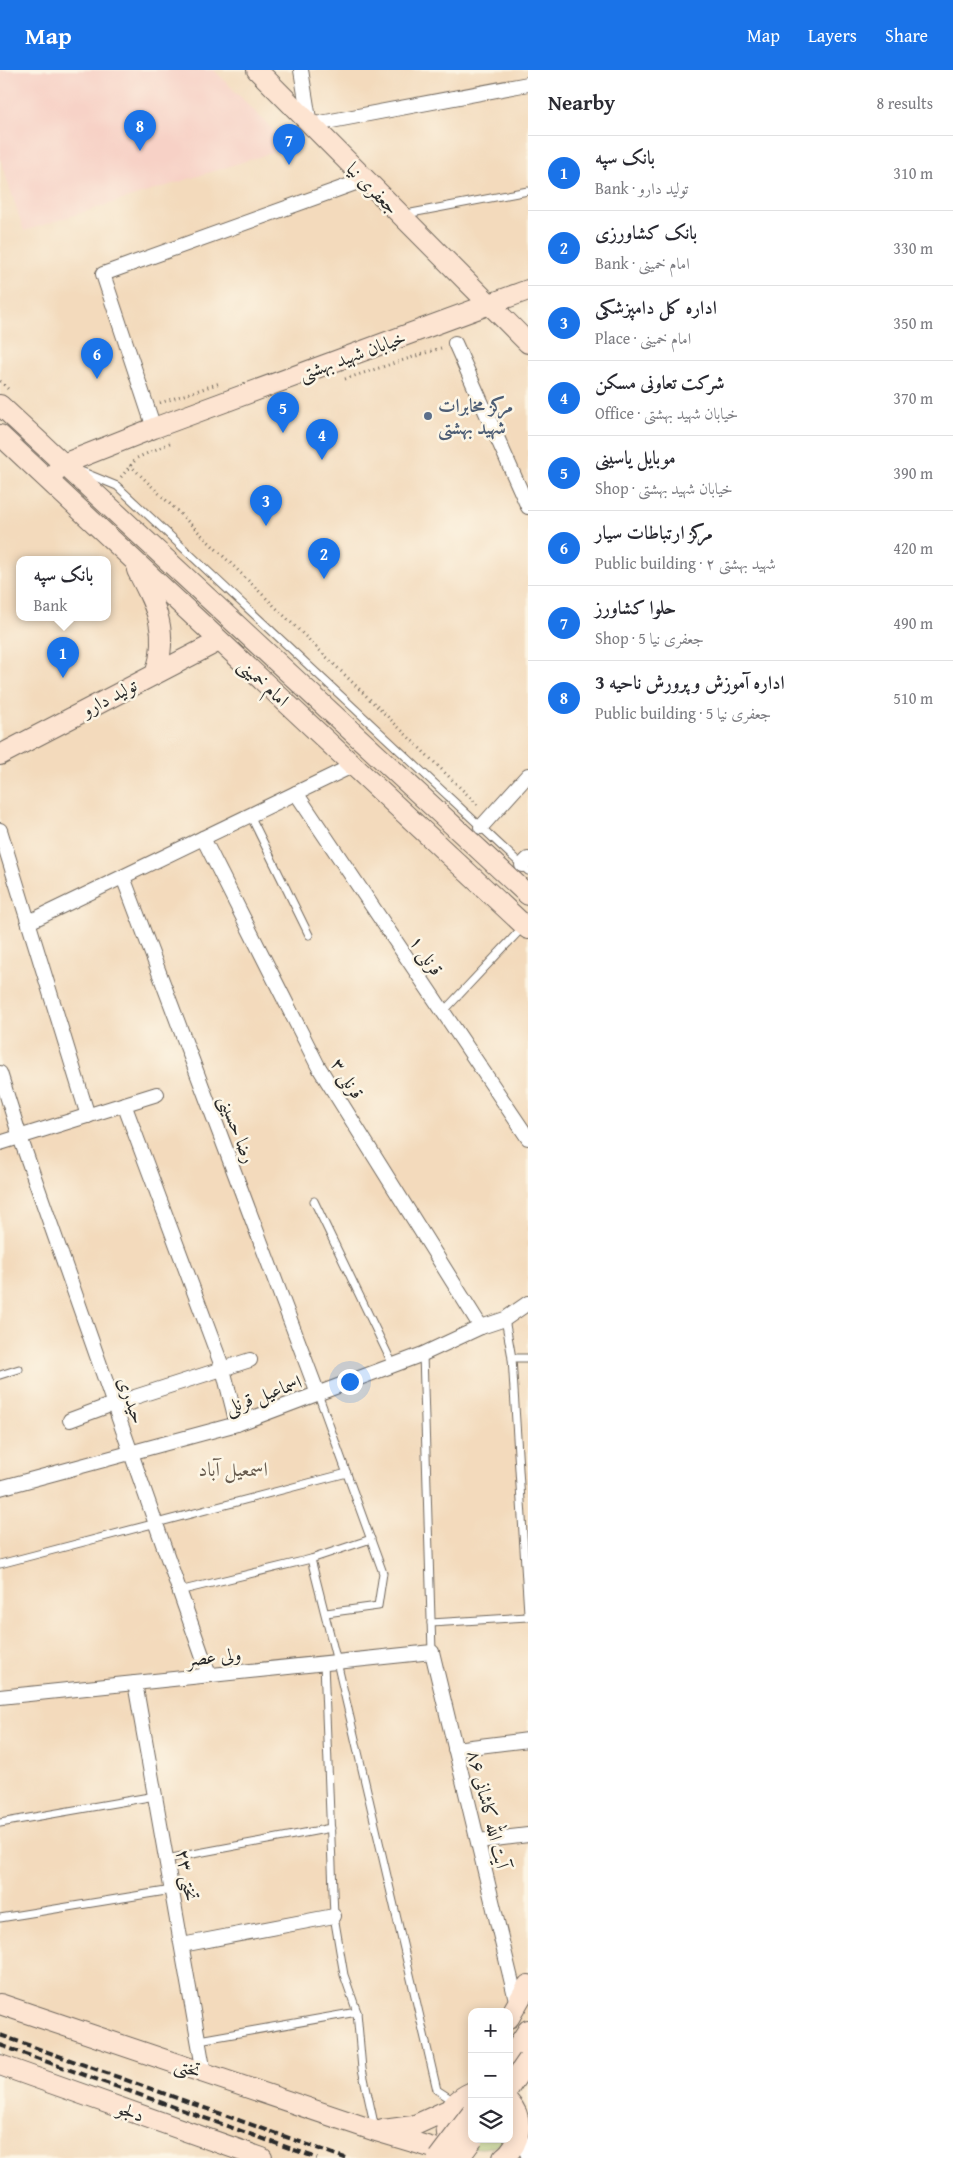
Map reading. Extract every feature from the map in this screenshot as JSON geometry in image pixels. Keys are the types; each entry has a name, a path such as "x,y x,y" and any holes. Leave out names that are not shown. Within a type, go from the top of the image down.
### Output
{"street":[{"name":"جعفری نیا","path":"256,70 528,343"},
{"path":"300,70 310,125 528,84"},
{"path":"154,428 102,274 364,180"},
{"name":"خیابان شهید بهشتی","path":"63,464 154,428 528,290"},
{"path":"455,344 528,508"},
{"name":"امام خمینی","path":"0,405 528,895"},
{"name":"امام خمینی","path":"0,435 526,927"},
{"path":"48,481 63,464"},
{"path":"130,558 156,608 162,630 162,652 156,672"},
{"name":"تولید دارو","path":"0,755 219,640"},
{"path":"29,922 354,765"},
{"path":"486,822 528,775"},
{"name":"قرنلی ۱","path":"296,793 528,1138"},
{"path":"0,830 88,1116"},
{"name":"قرنلی ۳","path":"203,838 318,1066 481,1327"},
{"name":"رضا حسینی","path":"123,877 318,1394"},
{"name":"حیدری","path":"0,1073 20,1137 209,1675"},
{"path":"0,1143 158,1094"},
{"path":"124,1104 223,1368 237,1424"},
{"name":"اسماعیل قرنلی","path":"0,1488 237,1424 424,1354 481,1327 505,1319 528,1303"},
{"path":"70,1420 113,1404 250,1360"},
{"name":"ولی عصر","path":"0,1697 432,1652"},
{"name":"آیت الله کاشانی ۸۶","path":"432,1652 478,1841 512,2008"},
{"name":"تختی ۲۳","path":"136,1683 204,2073"},
{"path":"455,1749 528,1740"},
{"path":"478,1841 528,1835"},
{"path":"182,1945 334,1916"},
{"path":"513,2011 528,1985"},
{"name":"تختی","path":"0,2004 454,2157"},
{"path":"513,2053 528,2030"},
{"path":"513,2082 528,2060"},
{"name":"دلجو","path":"0,2065 262,2158"},
{"path":"513,2082 519,2083 528,2081"},
{"path":"376,2131 413,2126 464,2099"},
{"path":"454,2157 464,2099"},
{"path":"503,2158 516,2144 528,2103"},
{"path":"513,2108 517,2113 528,2155"},
{"path":"454,2157 469,2143"}],"lane":[{"path":"400,215 528,191"},
{"name":"امام خمینی","path":"63,464 117,486 486,822 526,865"},
{"path":"250,815 309,935"},
{"path":"443,1012 526,927"},
{"path":"314,1201 393,1365"},
{"path":"505,1319 512,1358 528,1613"},
{"path":"424,1354 432,1652"},
{"path":"512,1358 528,1358"},
{"path":"0,1375 19,1369"},
{"path":"318,1394 383,1573 378,1606 326,1613"},
{"path":"0,1564 347,1473"},
{"path":"179,1592 311,1559 371,1539"},
{"path":"311,1559 326,1613 331,1663 330,1828 334,1916 344,1975 357,2012 362,2069 376,2131"},
{"path":"431,1623 528,1617"},
{"path":"331,1663 436,2090 464,2099"},
{"path":"0,1823 155,1796"},
{"path":"166,1859 330,1828"},
{"path":"0,1918 172,1890"},
{"path":"198,2040 357,2012"}],"path":[{"path":"338,381 455,344"},
{"path":"117,486 122,473 138,458 181,438"},
{"path":"130,464 486,822"}],"shaded area":[{"path":"0,70 214,70 290,147 24,231 0,158"}],"green space":[{"path":"468,2102 468,2143 500,2143 482,2148 469,2146 459,2140 453,2131 454,2118 460,2107"}],"railway":[{"path":"0,2035 345,2158"},
{"path":"0,2045 317,2158"}],"place":[{"name":"اداره آموزش و پرورش ناحیه 3","path":"140,151"},
{"name":"حلوا کشاورز","path":"289,165"},
{"name":"مرکز ارتباطات سیار","path":"97,379"},
{"name":"مرکز مخابرات شهید بهشتی","path":"428,416"},
{"name":"موبایل یاسینی","path":"283,433"},
{"name":"شرکت تعاونی مسکن","path":"322,460"},
{"name":"اداره کل دامپزشکی","path":"266,526"},
{"name":"بانک کشاورزی","path":"324,579"},
{"name":"بانک سپه","path":"63,678"}],"district":[{"name":"اسمعیل آباد","path":"233,1468"}]}
